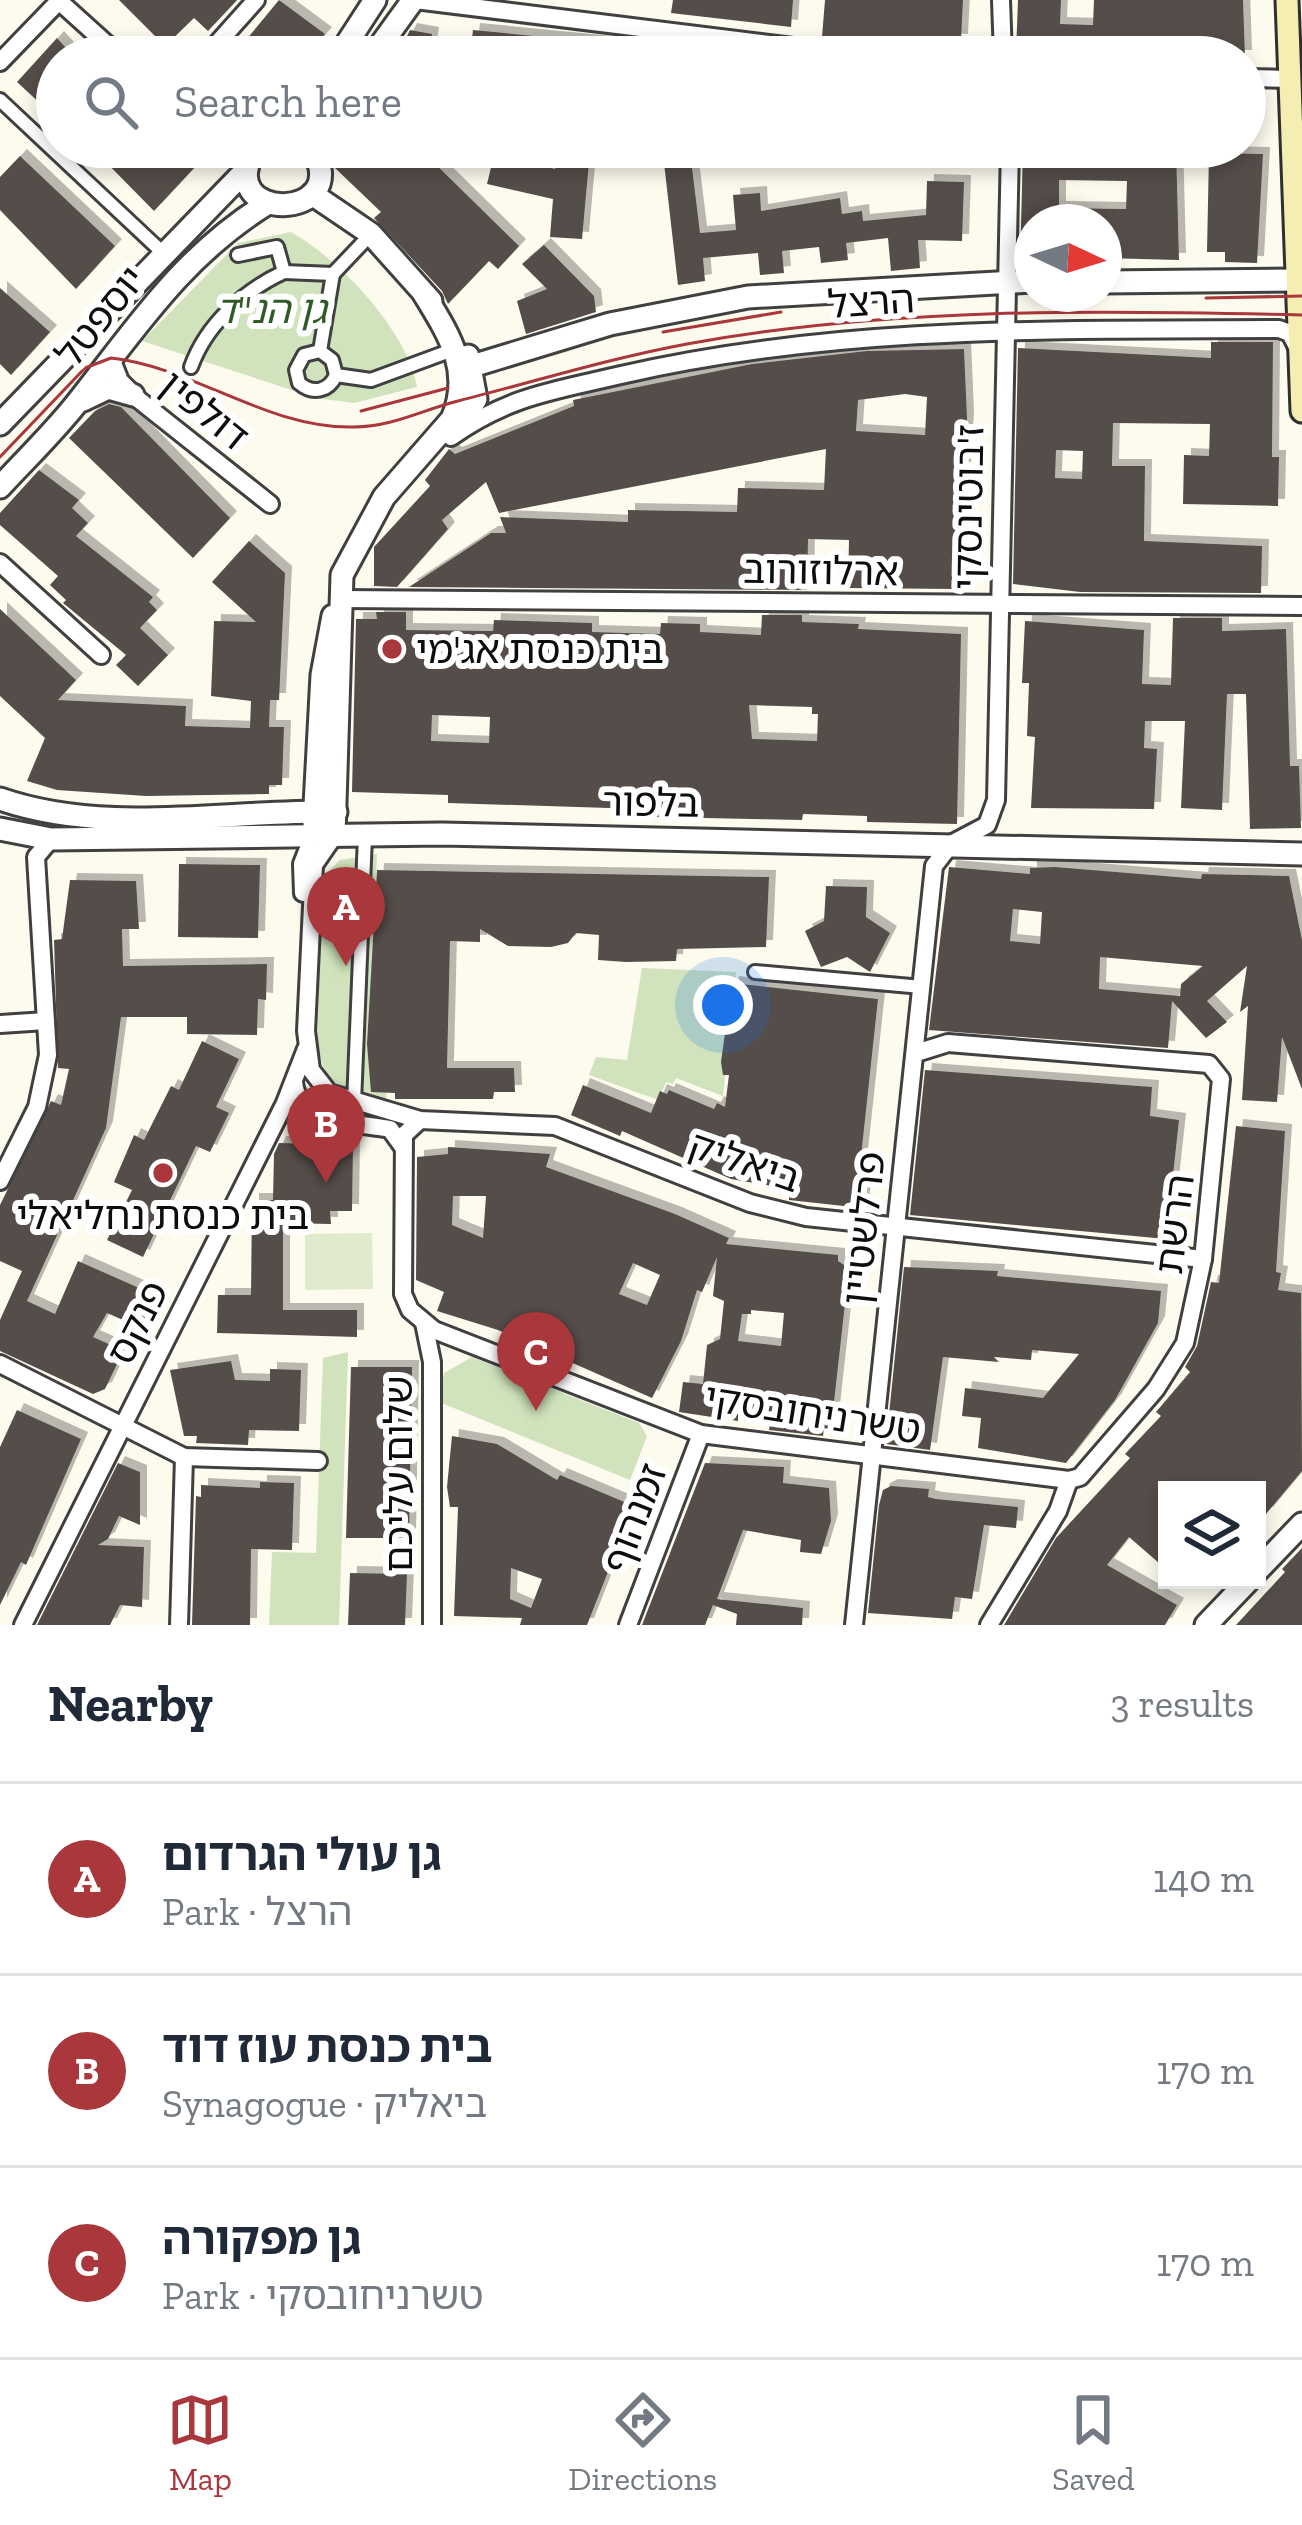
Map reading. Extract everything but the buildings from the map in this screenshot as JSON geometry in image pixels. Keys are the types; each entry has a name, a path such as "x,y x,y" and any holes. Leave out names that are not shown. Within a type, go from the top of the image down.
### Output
{"main road":[{"path":"1287,0 1302,411"}],"street":[{"path":"0,62 60,0 99,36"},
{"path":"224,36 256,0"},
{"path":"352,36 375,0"},
{"path":"387,36 414,0 705,36"},
{"path":"592,22 603,0"},
{"path":"1001,0 1003,36"},
{"path":"1266,78 1289,79"},
{"path":"0,100 36,134"},
{"path":"72,168 162,252"},
{"name":"יוספטל","path":"0,424 242,168"},
{"path":"253,168 254,193 286,207 312,194 319,168"},
{"name":"ז'בוטינסקי","path":"951,844 977,832 993,815 1010,168"},
{"path":"312,194 371,234 474,348 511,358"},
{"name":"יוספטל","path":"0,487 73,408 199,252 268,203"},
{"path":"320,351 334,274 371,234"},
{"path":"238,255 277,247 284,272"},
{"path":"191,367 202,338 250,292 284,272 334,274"},
{"name":"הרצל","path":"466,372 610,324 690,306 748,297 1014,280"},
{"path":"1122,282 1299,280"},
{"path":"424,294 466,372"},
{"path":"447,317 466,372"},
{"name":"הרצל","path":"384,497 451,437 507,402 712,356 844,337 1004,330 1279,329 1290,333 1299,352"},
{"path":"336,375 370,380 456,349"},
{"path":"320,351 332,360 336,375"},
{"path":"320,351 299,362 299,383 320,391 336,375"},
{"name":"דולפין","path":"111,358 120,381 134,394 270,504"},
{"name":"הרצל","path":"451,437 476,399 466,372"},
{"name":"הרצל","path":"326,812 317,774 322,675 349,554 384,497 452,419 466,372"},
{"path":"73,408 109,388 134,394"},
{"path":"0,563 101,655"},
{"name":"הרצל","path":"306,1048 308,939 302,865 324,836 340,598"},
{"name":"ארלוזורוב","path":"340,598 1302,606"},
{"path":"282,815 308,794 317,774"},
{"path":"0,799 40,810 114,817 326,812"},
{"name":"בלפור","path":"0,829 51,839 365,836 1302,854"},
{"path":"354,1103 365,836"},
{"path":"0,1180 45,1081 36,857 51,839"},
{"name":"פרלשטיין","path":"854,1625 934,866 951,844"},
{"path":"755,972 922,987"},
{"path":"0,1024 46,1021"},
{"name":"הרשת","path":"916,1053 948,1043 1216,1069 1223,1094 1203,1258 1185,1342 1156,1389 1096,1464 1069,1480 1058,1511 989,1625"},
{"name":"ביאליק","path":"306,1048 317,1083 354,1103 420,1120 555,1126 750,1203 806,1217 1203,1258"},
{"name":"פנקס","path":"23,1625 294,1081 306,1048"},
{"path":"294,1081 296,1099 305,1111 390,1130 404,1150"},
{"path":"420,1120 404,1136 404,1303 424,1323"},
{"name":"טשרניחובסקי","path":"424,1323 701,1434 1069,1480"},
{"name":"שלום עליכם","path":"424,1323 433,1377 432,1625"},
{"path":"0,1364 184,1457 318,1461"},
{"name":"זמנהוף","path":"628,1625 701,1434"},
{"path":"179,1625 184,1457"},
{"path":"1266,1562 1302,1524"},
{"path":"1206,1625 1240,1589"}],"green space":[{"name":"גן הנ\"ד","path":"291,232 330,260 369,299 400,343 417,387 354,403 316,398 142,341 238,243"},
{"path":"377,854 369,1054 388,1056 386,1101 346,1089 327,1074 316,1008 317,944 326,874 340,860"},
{"path":"642,968 736,972 723,1096 676,1078 673,1084 666,1082 658,1100 589,1075 596,1057 627,1060"},
{"path":"372,1233 373,1289 305,1290 305,1234"},
{"path":"348,1352 339,1625 269,1625 272,1552 316,1553 323,1358"},
{"path":"472,1357 639,1423 647,1436 630,1480 439,1402 444,1373"}],"tram line":[{"path":"1206,298 1302,296"},
{"path":"663,332 781,312"},
{"path":"0,457 85,368 111,358 172,373 291,418 354,427 394,421 630,356 839,323 993,314 1302,315"},
{"path":"361,411 448,388"}],"place":[{"name":"בית כנסת אג'מי","path":"392,649"},
{"name":"גן עולי הגרדום","path":"346,966"},
{"name":"בית כנסת נחליאלי","path":"163,1173"},
{"name":"בית כנסת עוז דוד","path":"326,1183"},
{"name":"גן מפקורה","path":"536,1411"}]}
